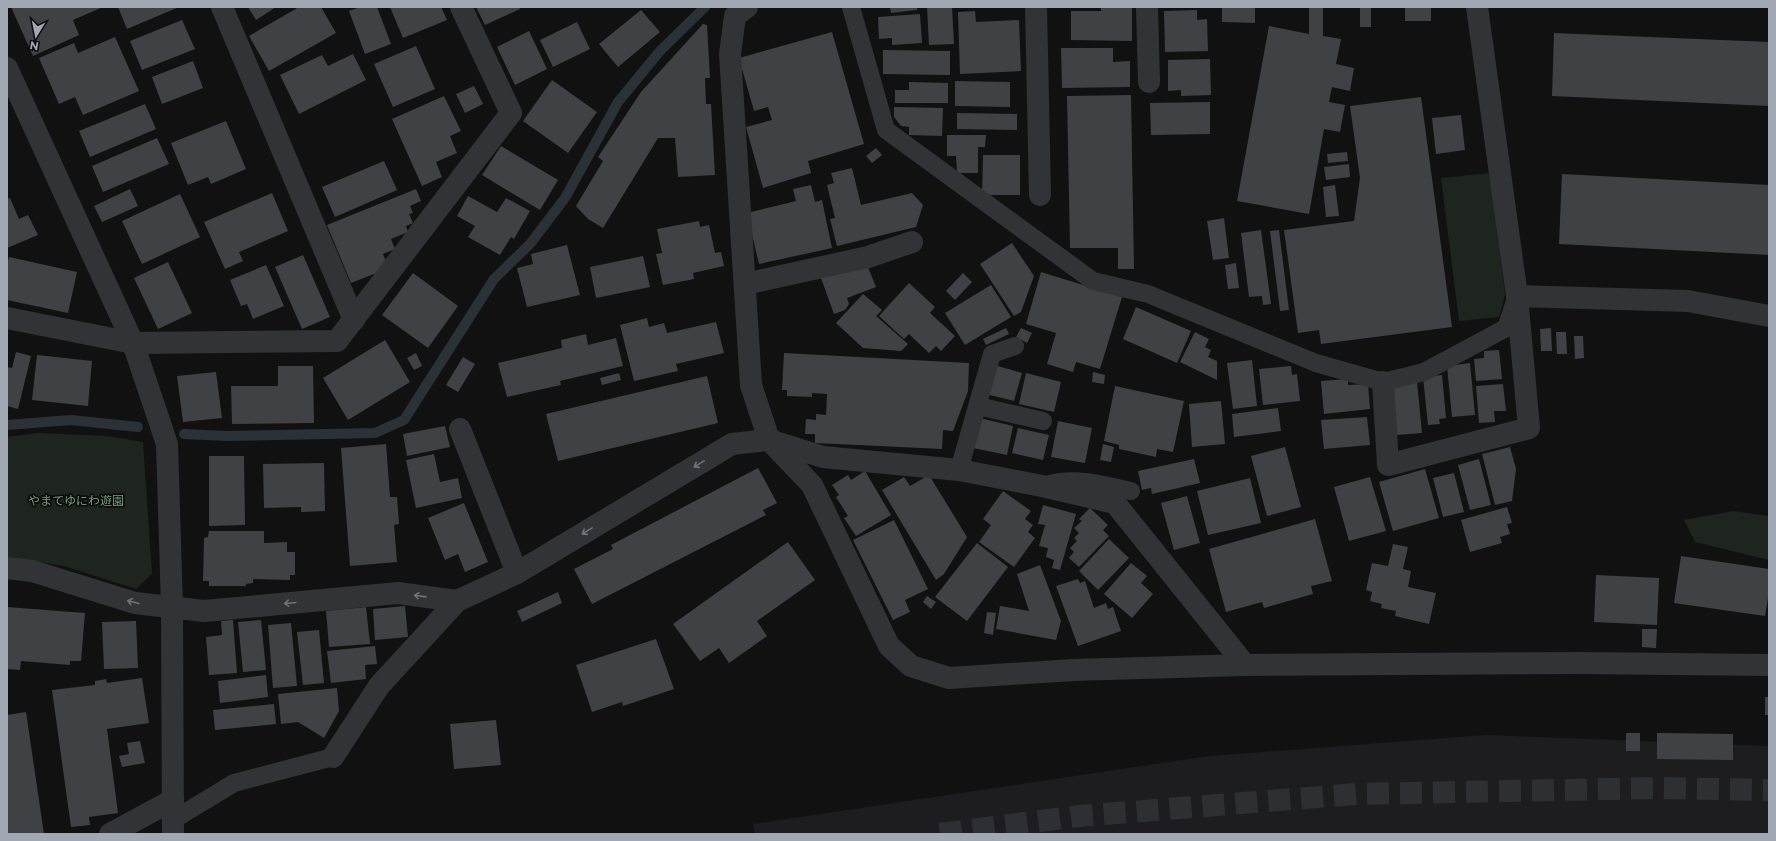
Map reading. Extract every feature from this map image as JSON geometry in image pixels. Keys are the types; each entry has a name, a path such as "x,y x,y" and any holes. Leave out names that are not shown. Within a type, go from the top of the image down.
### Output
{"street":[{"path":"222,7 354,320"},
{"path":"7,318 133,343 337,341 510,113 461,7"},
{"path":"1036,7 1040,195"},
{"path":"1147,7 1149,82"},
{"path":"1383,382 1388,465 1529,428 1517,296 1477,7"},
{"path":"737,10 730,54 752,386 768,440 812,485 889,646 911,666 949,678 1073,670 1245,665 1580,663 1769,665"},
{"path":"7,68 133,343 167,444 172,607 173,818 110,834"},
{"path":"745,284 868,257 912,242"},
{"path":"1517,296 1688,301 1769,316"},
{"path":"460,428 517,573"},
{"path":"333,758 379,686 457,601 517,573 732,444 768,440 823,457 959,470 1042,486 1115,503 1245,665"},
{"path":"7,568 32,571 135,603 204,611 398,593 457,601"}],"lane":[{"path":"851,7 886,130 1093,281 1148,294 1316,363 1383,382 1424,372 1506,328 1517,296"},
{"path":"959,470 992,354 1015,346"},
{"path":"978,406 1044,421"},
{"path":"1042,486 1059,481 1094,483 1131,491"},
{"path":"173,818 234,783 333,758"}],"shaded area":[{"path":"1486,735 1769,746 1769,834 755,834 753,824 1209,756"}],"green space":[{"path":"1490,173 1505,295 1499,317 1459,321 1441,178"},
{"name":"やまてゆにわ遊園","path":"37,433 108,436 143,442 152,574 136,589 64,566 7,557 7,437"},
{"path":"1733,511 1769,516 1769,560 1695,542 1684,520"}],"building":[{"path":"11,7 103,7 73,20 79,35 33,56"},
{"path":"118,7 179,7 127,29"},
{"path":"248,7 276,7 256,20"},
{"path":"299,7 321,7 336,33 269,71 249,36"},
{"path":"360,7 377,7 391,44 365,54 349,11"},
{"path":"390,7 441,7 447,20 403,38"},
{"path":"476,7 519,7 520,9 485,25"},
{"path":"890,7 917,7 917,10 891,13"},
{"path":"927,7 952,7 954,44 929,45"},
{"path":"1101,7 1132,7 1132,41 1071,40 1071,11 1101,11"},
{"path":"1222,7 1255,7 1255,23 1222,22"},
{"path":"1309,7 1323,7 1323,36 1341,39 1336,64 1354,68 1350,91 1332,87 1329,102 1345,105 1340,132 1324,129 1309,214 1237,201 1269,26 1309,34"},
{"path":"1360,7 1371,7 1371,27 1360,27"},
{"path":"1405,7 1431,7 1431,21 1405,21"},
{"path":"641,10 660,32 618,67 599,44"},
{"path":"1197,10 1197,20 1207,19 1208,51 1165,52 1164,11"},
{"path":"975,11 976,22 1019,20 1021,71 960,74 958,12"},
{"path":"920,14 922,43 892,45 892,38 879,39 878,17"},
{"path":"182,20 195,49 142,70 130,41"},
{"path":"577,22 590,49 553,67 540,40"},
{"path":"703,24 707,25 710,78 705,78 706,104 711,104 715,175 678,177 675,138 658,138 603,228 588,219 576,206 603,161 598,157 641,92"},
{"path":"529,31 547,69 515,85 497,47"},
{"path":"832,32 864,144 808,161 811,173 763,188 746,127 772,120 768,107 754,111 739,58"},
{"path":"1554,33 1769,42 1769,106 1552,96"},
{"path":"115,37 139,91 83,115 75,97 59,104 39,58 74,43 78,53"},
{"path":"416,46 435,89 393,107 374,64"},
{"path":"1061,48 1113,48 1113,62 1130,61 1130,87 1062,88"},
{"path":"883,50 950,51 950,75 883,74"},
{"path":"353,54 366,80 299,114 280,75 322,55 328,66"},
{"path":"1210,59 1211,95 1181,96 1181,90 1168,91 1168,60"},
{"path":"193,61 203,88 162,104 152,77"},
{"path":"552,80 597,112 568,153 523,121"},
{"path":"955,81 1010,82 1010,107 955,106"},
{"path":"909,82 948,83 948,103 895,103 895,90 909,90"},
{"path":"474,86 483,104 465,113 456,94"},
{"path":"1131,95 1134,269 1118,269 1118,248 1070,248 1067,96"},
{"path":"444,96 461,131 450,136 457,153 436,162 442,177 422,186 392,119"},
{"path":"1421,97 1452,327 1321,344 1319,330 1298,333 1284,230 1354,221 1360,178 1350,106"},
{"path":"1210,102 1210,134 1151,135 1150,103"},
{"path":"145,104 156,129 90,157 79,131"},
{"path":"894,107 943,108 942,136 909,135 909,127 901,126 894,117"},
{"path":"957,113 1017,114 1017,130 957,129"},
{"path":"1461,115 1465,150 1436,154 1432,118"},
{"path":"226,121 246,169 211,184 208,177 188,185 171,143"},
{"path":"947,135 986,135 985,147 978,147 978,173 957,173 956,156 947,156"},
{"path":"157,138 169,164 103,192 92,166"},
{"path":"501,146 558,180 540,210 482,175"},
{"path":"876,148 882,155 872,163 866,156"},
{"path":"1347,152 1348,161 1328,163 1327,154"},
{"path":"983,155 1020,155 1020,195 982,195"},
{"path":"384,161 397,190 335,217 322,187"},
{"path":"1349,164 1350,177 1326,180 1324,167"},
{"path":"852,168 861,205 912,193 923,205 916,227 837,246 830,219 835,218 827,185 834,183 831,173"},
{"path":"1562,174 1769,185 1769,255 1559,244"},
{"path":"811,185 815,202 822,200 832,248 759,264 747,213 796,201 793,189"},
{"path":"1335,185 1339,216 1326,217 1323,187"},
{"path":"130,189 138,206 102,222 94,206"},
{"path":"416,189 421,201 410,206 413,213 409,214 413,223 406,226 408,232 391,239 395,249 383,254 389,268 351,283 327,225"},
{"path":"272,193 288,231 239,252 243,261 225,269 204,222"},
{"path":"180,194 200,237 142,264 122,221"},
{"path":"468,196 497,212 506,198 530,211 514,239 511,237 500,255 468,237 475,226 457,216"},
{"path":"10,198 19,219 28,215 38,235 7,248 7,199"},
{"path":"1224,218 1229,258 1213,260 1207,221"},
{"path":"699,221 700,227 709,225 715,253 721,252 724,266 693,273 694,279 663,285 656,254 662,253 657,229"},
{"path":"1261,230 1271,304 1263,305 1262,296 1249,297 1241,233"},
{"path":"1279,230 1289,310 1280,311 1270,231"},
{"path":"1012,243 1034,276 1021,312 1014,316 980,264"},
{"path":"567,245 580,295 527,307 517,268 533,264 531,254"},
{"path":"303,255 330,317 302,329 275,267"},
{"path":"643,256 650,287 596,298 590,267"},
{"path":"9,257 77,272 68,313 7,300 7,266"},
{"path":"168,262 192,313 158,329 134,278"},
{"path":"866,262 876,287 847,298 849,304 845,310 834,314 821,278"},
{"path":"1236,263 1239,288 1228,289 1225,265"},
{"path":"266,265 284,306 253,319 247,304 241,306 230,280"},
{"path":"1041,272 1122,297 1100,369 1076,362 1073,372 1047,364 1056,333 1026,324"},
{"path":"413,273 458,306 428,348 382,315"},
{"path":"963,273 972,282 955,300 946,291"},
{"path":"909,283 935,307 930,313 955,336 941,351 936,346 929,353 909,334 904,339 879,316"},
{"path":"991,285 1011,317 965,345 945,313"},
{"path":"863,294 882,310 876,316 908,344 901,351 863,348 836,323"},
{"path":"1136,307 1191,331 1177,363 1123,339"},
{"path":"647,318 649,327 664,323 667,333 716,322 724,353 676,364 678,371 634,381 620,325"},
{"path":"1006,328 1009,334 986,345 983,339"},
{"path":"1021,328 1032,333 1027,343 1016,337"},
{"path":"1551,328 1552,351 1541,351 1540,329"},
{"path":"1195,332 1209,339 1205,347 1211,350 1208,357 1217,361 1217,380 1180,362"},
{"path":"1556,332 1566,332 1567,354 1557,354"},
{"path":"586,334 588,345 616,338 623,366 560,381 561,385 507,397 498,363 562,348 561,340"},
{"path":"1574,336 1583,336 1584,358 1575,359"},
{"path":"385,340 410,382 348,420 323,378"},
{"path":"1499,350 1502,379 1476,381 1474,359 1484,358 1484,351"},
{"path":"16,352 31,356 18,409 7,406 7,367 12,368"},
{"path":"416,353 422,366 414,370 407,358"},
{"path":"784,353 969,363 968,391 953,431 943,430 942,449 815,443 815,434 805,434 806,419 816,420 816,414 826,415 827,394 812,393 812,397 787,396 787,390 782,390"},
{"path":"37,355 92,361 88,406 32,400"},
{"path":"463,357 475,364 458,392 446,385"},
{"path":"1252,360 1257,406 1233,409 1227,363"},
{"path":"1470,363 1475,415 1452,417 1447,366"},
{"path":"994,365 1022,373 1014,401 986,394"},
{"path":"278,366 313,366 314,423 232,424 231,386 278,386"},
{"path":"1291,366 1292,375 1297,374 1300,401 1263,405 1259,369"},
{"path":"216,372 222,418 183,422 177,376"},
{"path":"1093,372 1105,375 1104,384 1092,382"},
{"path":"619,373 621,380 602,385 600,378"},
{"path":"1026,373 1061,382 1054,412 1019,404"},
{"path":"1442,375 1446,418 1439,419 1440,424 1428,425 1423,377"},
{"path":"707,376 718,423 558,461 546,414"},
{"path":"1348,379 1348,385 1368,384 1370,409 1324,414 1321,381"},
{"path":"1417,382 1422,433 1397,435 1392,384"},
{"path":"1503,384 1506,411 1494,411 1495,422 1479,423 1476,386"},
{"path":"1115,386 1184,401 1173,452 1157,449 1156,457 1119,449 1119,445 1104,441"},
{"path":"1221,401 1225,444 1192,447 1189,404"},
{"path":"1278,408 1281,431 1234,437 1232,414"},
{"path":"1367,417 1370,445 1324,449 1321,420"},
{"path":"980,418 1013,426 1007,455 973,448"},
{"path":"1058,421 1092,428 1085,463 1051,457"},
{"path":"445,426 450,447 407,456 403,434"},
{"path":"1018,428 1049,435 1043,460 1012,453"},
{"path":"386,444 390,497 397,497 399,524 394,525 397,562 350,566 341,448"},
{"path":"1103,444 1114,447 1111,462 1100,460"},
{"path":"1285,447 1301,507 1267,516 1251,456"},
{"path":"1510,447 1516,469 1512,501 1495,505 1482,454"},
{"path":"434,454 440,482 458,478 462,498 416,508 406,460"},
{"path":"209,456 244,456 245,525 209,526"},
{"path":"1194,459 1200,483 1152,494 1151,488 1142,490 1138,471"},
{"path":"1479,459 1491,505 1470,510 1458,465"},
{"path":"324,463 325,511 301,512 301,507 264,508 263,464"},
{"path":"758,468 777,503 763,510 766,515 592,604 574,569 613,549 611,545"},
{"path":"1425,469 1439,518 1393,531 1379,482"},
{"path":"865,471 891,515 856,536 844,518 848,516 836,497 839,495 832,485 848,475 851,480"},
{"path":"1454,473 1464,512 1443,517 1433,478"},
{"path":"929,475 967,537 944,574 936,580 882,490 904,477 910,486"},
{"path":"1370,477 1386,531 1349,541 1334,487"},
{"path":"1250,478 1261,523 1208,535 1197,491"},
{"path":"1003,491 1031,511 1025,519 1033,525 1028,532 1035,538 1014,567 979,542 991,525 983,519"},
{"path":"1187,496 1200,543 1174,550 1161,503"},
{"path":"464,503 488,562 465,572 458,554 445,560 428,518"},
{"path":"1043,505 1076,514 1060,570 1052,568 1054,560 1046,557 1048,548 1039,546 1045,525 1038,524"},
{"path":"1507,507 1512,523 1507,524 1510,534 1500,537 1502,543 1470,552 1461,520"},
{"path":"1090,508 1108,525 1103,530 1109,536 1079,567 1069,558 1074,552 1070,548 1077,541 1074,538 1079,533 1074,528 1082,521 1079,519"},
{"path":"1315,519 1332,581 1311,586 1313,594 1264,608 1262,602 1226,612 1209,549"},
{"path":"894,520 928,589 905,600 910,612 893,620 853,540"},
{"path":"209,531 264,531 264,543 287,542 287,552 295,552 295,575 290,575 290,580 253,579 253,583 246,584 246,586 209,586 209,581 203,581 204,538 208,537"},
{"path":"1109,539 1129,558 1098,590 1079,571"},
{"path":"788,542 815,580 757,621 767,636 729,663 719,648 700,661 673,624"},
{"path":"977,543 1008,567 967,621 935,597"},
{"path":"1393,544 1408,547 1403,569 1411,571 1408,587 1436,593 1429,624 1395,616 1396,611 1381,608 1382,604 1370,601 1372,592 1366,590 1372,563 1388,566"},
{"path":"1681,556 1769,569 1769,592 1765,616 1674,603"},
{"path":"1131,563 1147,576 1141,583 1153,594 1132,618 1104,594"},
{"path":"1040,565 1061,621 1056,640 996,629 1000,606 1029,611 1017,574"},
{"path":"1596,575 1659,578 1657,625 1594,622"},
{"path":"1078,579 1080,583 1085,581 1094,608 1106,603 1108,609 1113,607 1121,631 1078,646 1056,586"},
{"path":"558,592 562,603 522,622 517,611"},
{"path":"927,596 936,602 931,609 923,602"},
{"path":"405,606 408,637 375,640 373,609"},
{"path":"7,607 85,613 81,661 70,661 70,665 21,661 20,670 7,669"},
{"path":"366,607 370,644 329,647 326,611"},
{"path":"987,612 996,613 993,635 984,633"},
{"path":"233,620 237,673 209,675 206,637 222,635 221,621"},
{"path":"261,620 266,670 243,672 238,622"},
{"path":"136,621 138,668 104,669 102,622"},
{"path":"291,623 297,686 273,688 268,625"},
{"path":"1642,629 1657,629 1656,648 1642,647"},
{"path":"319,630 324,683 303,685 297,632"},
{"path":"656,639 674,689 623,706 622,702 592,712 576,665"},
{"path":"375,646 377,664 365,665 366,679 331,683 327,651"},
{"path":"266,675 268,697 220,703 218,681"},
{"path":"142,678 149,723 107,729 118,813 89,817 90,825 71,827 52,690 95,685 95,681 106,679 107,683"},
{"path":"337,688 339,711 324,738 298,722 281,724 278,694"},
{"path":"1765,697 1769,697 1769,715 1765,715"},
{"path":"274,704 276,724 215,730 213,710"},
{"path":"26,712 44,834 7,834 7,715"},
{"path":"496,720 501,765 454,769 450,724"},
{"path":"1626,733 1640,733 1640,751 1626,751"},
{"path":"1657,733 1733,734 1733,760 1657,759"},
{"path":"140,741 145,763 122,767 119,756 129,754 127,743"}],"waterway":[{"path":"184,434 227,436 375,433 404,420 494,279 530,244 565,198 618,102 660,51 705,7"},
{"path":"7,425 71,420 138,427"}],"tunnel":[{"path":"940,834 1079,816 1356,794 1661,788 1769,790"}]}
